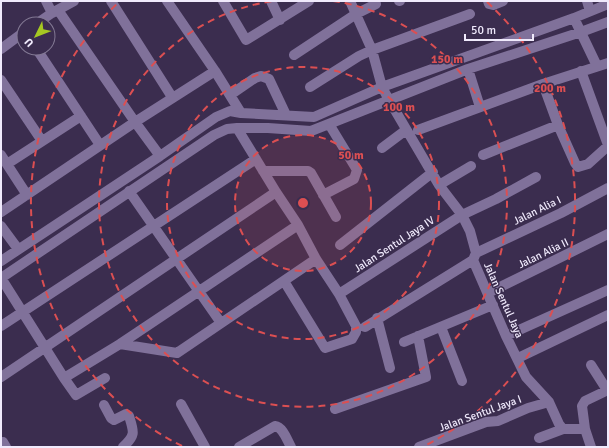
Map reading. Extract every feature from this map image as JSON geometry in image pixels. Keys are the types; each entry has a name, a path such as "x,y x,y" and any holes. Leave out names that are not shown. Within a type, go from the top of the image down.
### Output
{"street":[{"path":"46,1 55,11 160,156"},
{"path":"48,16 74,1"},
{"path":"110,1 172,97"},
{"path":"167,1 215,71 241,113"},
{"path":"223,1 246,40 309,1"},
{"path":"271,1 280,20"},
{"name":"Jalan Sentul Jaya","path":"350,1 372,50 382,87 439,185 462,215 470,231 475,256 488,293 506,336 526,377 549,402 559,424 563,429"},
{"path":"488,1 489,4 493,5 503,1"},
{"path":"294,55 356,14 376,4"},
{"path":"105,378 76,395 24,312 4,276 1,260 160,156 216,117 230,111 241,113 314,117 382,87 574,18 588,6 608,4"},
{"path":"310,87 359,56 372,50 470,14"},
{"path":"574,18 597,66"},
{"path":"4,276 214,135 232,128 268,128 311,131 468,69 608,22"},
{"path":"1,48 16,38"},
{"path":"41,56 100,145"},
{"path":"418,130 543,84 608,63"},
{"path":"468,69 480,107"},
{"path":"1,212 172,97 215,71"},
{"path":"543,84 558,125 575,163 578,167 588,164 608,146 581,71"},
{"path":"230,95 255,78 261,76 269,79 286,115"},
{"path":"1,80 42,141"},
{"path":"230,111 232,128 256,159 298,225 316,259 339,294 356,326 356,332 352,339 325,348 284,281"},
{"path":"7,164 81,116"},
{"path":"324,195 354,179 357,170 329,124"},
{"path":"483,155 558,125"},
{"path":"382,148 406,130"},
{"path":"1,155 27,195"},
{"path":"1,326 256,159"},
{"path":"439,185 471,166"},
{"path":"263,171 308,171 311,173 336,216"},
{"path":"340,245 432,172"},
{"name":"Jalan Sentul Jaya IV","path":"339,294 462,215 496,199 536,177"},
{"name":"Jalan Alia I","path":"365,327 475,256 608,188"},
{"path":"129,191 221,323"},
{"path":"1,377 276,192"},
{"path":"64,378 120,344 298,225"},
{"path":"1,226 18,249"},
{"name":"Jalan Alia II","path":"488,293 608,235"},
{"path":"120,344 177,353 316,259"},
{"path":"506,336 608,290"},
{"path":"404,342 493,305"},
{"path":"518,358 608,315"},
{"path":"377,318 390,368"},
{"path":"441,327 462,381"},
{"path":"335,409 426,377 418,336"},
{"path":"591,447 585,428 582,406 585,401 608,390 592,365"},
{"name":"Jalan Sentul Jaya I","path":"419,447 486,422 498,421 528,408 549,402"},
{"path":"181,404 205,447"},
{"path":"104,405 111,418 114,420 126,414 129,416 134,434 122,447"},
{"path":"239,447 275,426 282,429 291,447"},
{"path":"539,438 563,429 585,428"}]}
